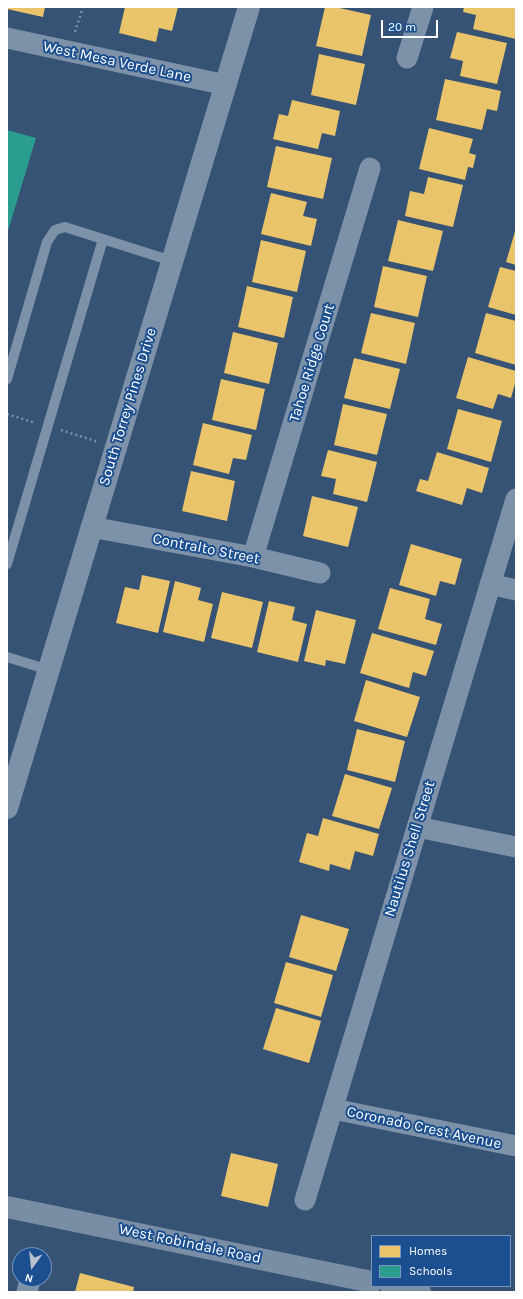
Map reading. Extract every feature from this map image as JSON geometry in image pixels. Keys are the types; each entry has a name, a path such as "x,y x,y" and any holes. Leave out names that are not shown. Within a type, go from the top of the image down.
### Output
{"main road":[{"name":"West Robindale Road","path":"7,1207 371,1282"},
{"path":"396,1287 420,1292"}],"street":[{"name":"South Torrey Pines Drive","path":"7,808 249,7"},
{"path":"407,58 422,7"},
{"name":"West Mesa Verde Lane","path":"7,38 226,85"},
{"name":"Tahoe Ridge Court","path":"253,557 370,168"},
{"name":"Nautilus Shell Street","path":"306,1200 332,1109 516,499"},
{"name":"Contralto Street","path":"91,527 253,557 320,573"},
{"path":"490,584 516,590"},
{"path":"417,827 516,847"},
{"name":"Coronado Crest Avenue","path":"332,1109 516,1146"}],"lane":[{"path":"7,379 47,242 55,230 64,226 172,261"},
{"path":"7,564 103,239"},
{"path":"7,657 49,670"}],"path":[{"path":"68,51 83,7"}],"building: Homes":[{"path":"7,7 45,7 43,17 7,9"},
{"path":"125,7 178,7 172,31 159,28 156,42 119,33"},
{"path":"325,7 335,7 371,15 362,56 316,46"},
{"path":"464,7 516,7 516,39 473,29 476,15 463,12"},
{"path":"457,32 507,43 497,84 460,76 463,61 450,58"},
{"path":"319,54 365,64 356,105 311,95"},
{"path":"445,79 501,91 497,111 487,109 482,130 436,120"},
{"path":"292,100 340,111 335,136 322,133 318,149 273,139 279,114 288,116"},
{"path":"429,128 473,139 469,153 476,155 473,168 468,167 465,180 419,169"},
{"path":"276,146 332,158 323,199 267,187"},
{"path":"428,177 463,185 453,227 405,216 410,191 424,194"},
{"path":"271,193 307,202 303,216 317,219 311,246 261,234"},
{"path":"398,220 443,231 433,271 388,261"},
{"path":"516,228 516,265 506,262"},
{"path":"261,240 306,251 297,292 252,282"},
{"path":"383,266 427,276 418,317 374,307"},
{"path":"500,267 516,271 516,315 488,307"},
{"path":"247,286 293,297 284,338 238,327"},
{"path":"371,313 415,323 406,364 361,353"},
{"path":"486,313 516,321 516,365 475,353"},
{"path":"233,332 278,343 269,384 224,373"},
{"path":"468,357 516,371 516,380 511,398 498,394 493,409 456,398"},
{"path":"354,358 400,369 390,409 344,398"},
{"path":"221,379 265,389 256,430 212,420"},
{"path":"343,404 387,414 377,455 334,445"},
{"path":"458,409 502,421 491,462 447,449"},
{"path":"203,423 252,435 246,460 233,458 229,474 193,465"},
{"path":"328,450 377,462 367,502 333,494 336,479 321,476"},
{"path":"437,452 489,468 482,493 467,488 462,505 416,491 420,479 428,481"},
{"path":"191,471 235,481 227,521 182,511"},
{"path":"312,496 358,507 348,547 303,536"},
{"path":"411,544 462,559 455,585 440,581 436,596 399,585"},
{"path":"142,575 170,581 158,633 116,623 125,587 139,590"},
{"path":"175,581 201,588 198,600 213,604 204,642 163,632"},
{"path":"390,588 430,599 425,619 442,624 436,645 378,629"},
{"path":"222,592 263,602 252,648 211,638"},
{"path":"269,601 295,607 292,620 307,624 298,662 257,652"},
{"path":"316,610 356,620 345,664 326,660 325,666 304,661"},
{"path":"372,633 434,651 426,676 413,672 409,688 360,673"},
{"path":"366,680 420,697 407,737 354,721"},
{"path":"357,729 405,741 395,782 347,770"},
{"path":"345,774 392,788 379,829 332,816"},
{"path":"323,818 379,834 373,856 355,851 350,870 330,864 329,871 299,862 307,833 318,836"},
{"path":"301,915 349,929 336,971 289,957"},
{"path":"286,962 333,975 321,1017 274,1003"},
{"path":"276,1008 321,1021 309,1063 263,1049"},
{"path":"231,1153 278,1164 268,1207 221,1196"},
{"path":"80,1273 134,1287 133,1292 75,1292"}],"building: Schools":[{"path":"7,130 36,138 7,234"}]}
